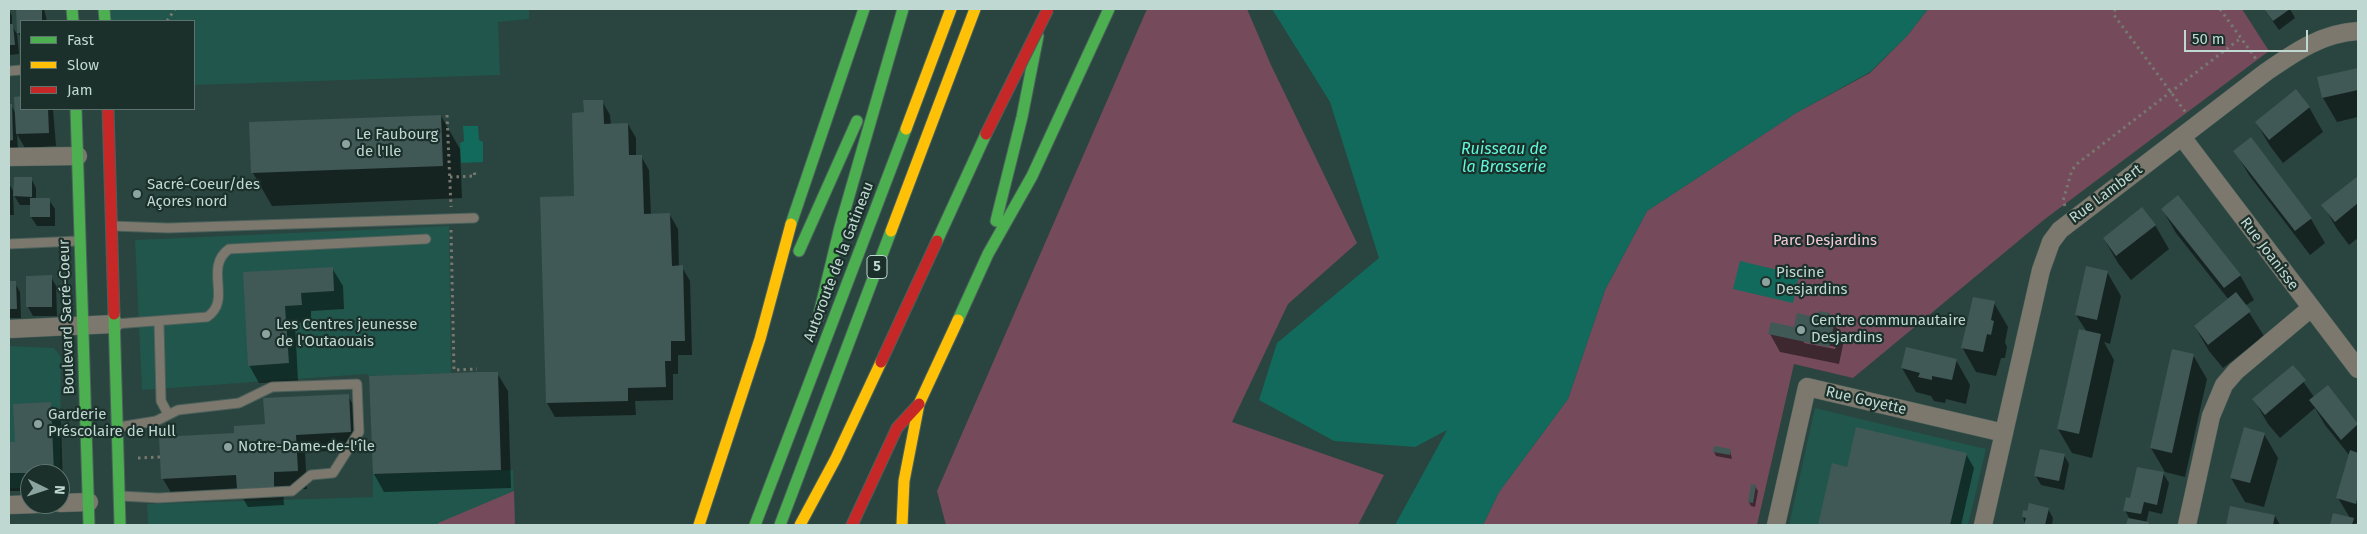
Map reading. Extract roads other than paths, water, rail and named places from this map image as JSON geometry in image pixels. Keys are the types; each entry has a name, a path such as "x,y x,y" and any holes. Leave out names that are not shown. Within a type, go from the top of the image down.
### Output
{"main road":[{"path":"699,525 760,339 787,237 864,9"},
{"path":"792,426 840,227 903,9"},
{"name":"Autoroute de la Gatineau","path":"755,525 951,9"},
{"name":"5","path":"780,525 975,9"},
{"path":"988,254 1022,117 1042,9"},
{"path":"800,525 836,458 986,134 1048,9"},
{"path":"902,525 906,467 919,404 988,254 1032,176 1108,9"},
{"path":"760,339 892,42"},
{"name":"Boulevard Sacré-Coeur","path":"76,110 90,525"},
{"path":"108,110 120,525"},
{"path":"852,525 897,428 919,404"}],"street":[{"name":"Rue Lambert","path":"1983,525 2041,270 2051,242 2070,221 2266,72 2298,50 2327,36 2358,31"},
{"name":"Rue Joanisse","path":"2189,132 2311,308 2358,369"},
{"path":"9,158 78,156"},
{"path":"2187,525 2211,416 2224,385 2236,370 2311,308"},
{"path":"9,329 114,324"},
{"name":"Rue Goyette","path":"1776,525 1807,387 2004,432"},
{"path":"70,503 88,502"}],"lane":[{"path":"110,226 168,228 474,218"},
{"path":"114,324 196,319 214,313 219,295 218,264 221,256 229,249 426,239"},
{"path":"9,244 80,240"},
{"path":"159,322 161,401 168,414"},
{"path":"116,427 156,421 168,414 186,408 240,403 272,387 358,384 358,432 333,473 311,475 292,492 158,498 119,496"}],"water":[{"name":"Ruisseau de la Brasserie","path":"1272,9 1928,9 1907,36 1870,72 1796,113 1647,211 1605,290 1568,399 1499,492 1483,525 1395,525 1447,430 1415,447 1334,441 1259,400 1277,343 1379,258 1330,102"},
{"path":"463,126 478,126 479,140 483,142 483,162 461,163 460,143 464,141"},
{"name":"Piscine Desjardins","path":"1740,261 1799,275 1793,303 1733,289"}],"place":[{"name":"Le Faubourg de l'Ile","path":"346,144"},
{"name":"Sacré-Coeur/des Açores nord","path":"137,194"},
{"name":"Piscine Desjardins","path":"1766,282"},
{"name":"Centre communautaire Desjardins","path":"1801,330"},
{"name":"Les Centres jeunesse de l'Outaouais","path":"266,334"},
{"name":"Garderie Préscolaire de Hull","path":"38,424"},
{"name":"Notre-Dame-de-l'île","path":"228,447"}],"park label":[{"name":"Parc Desjardins","path":"1825,241"}]}
